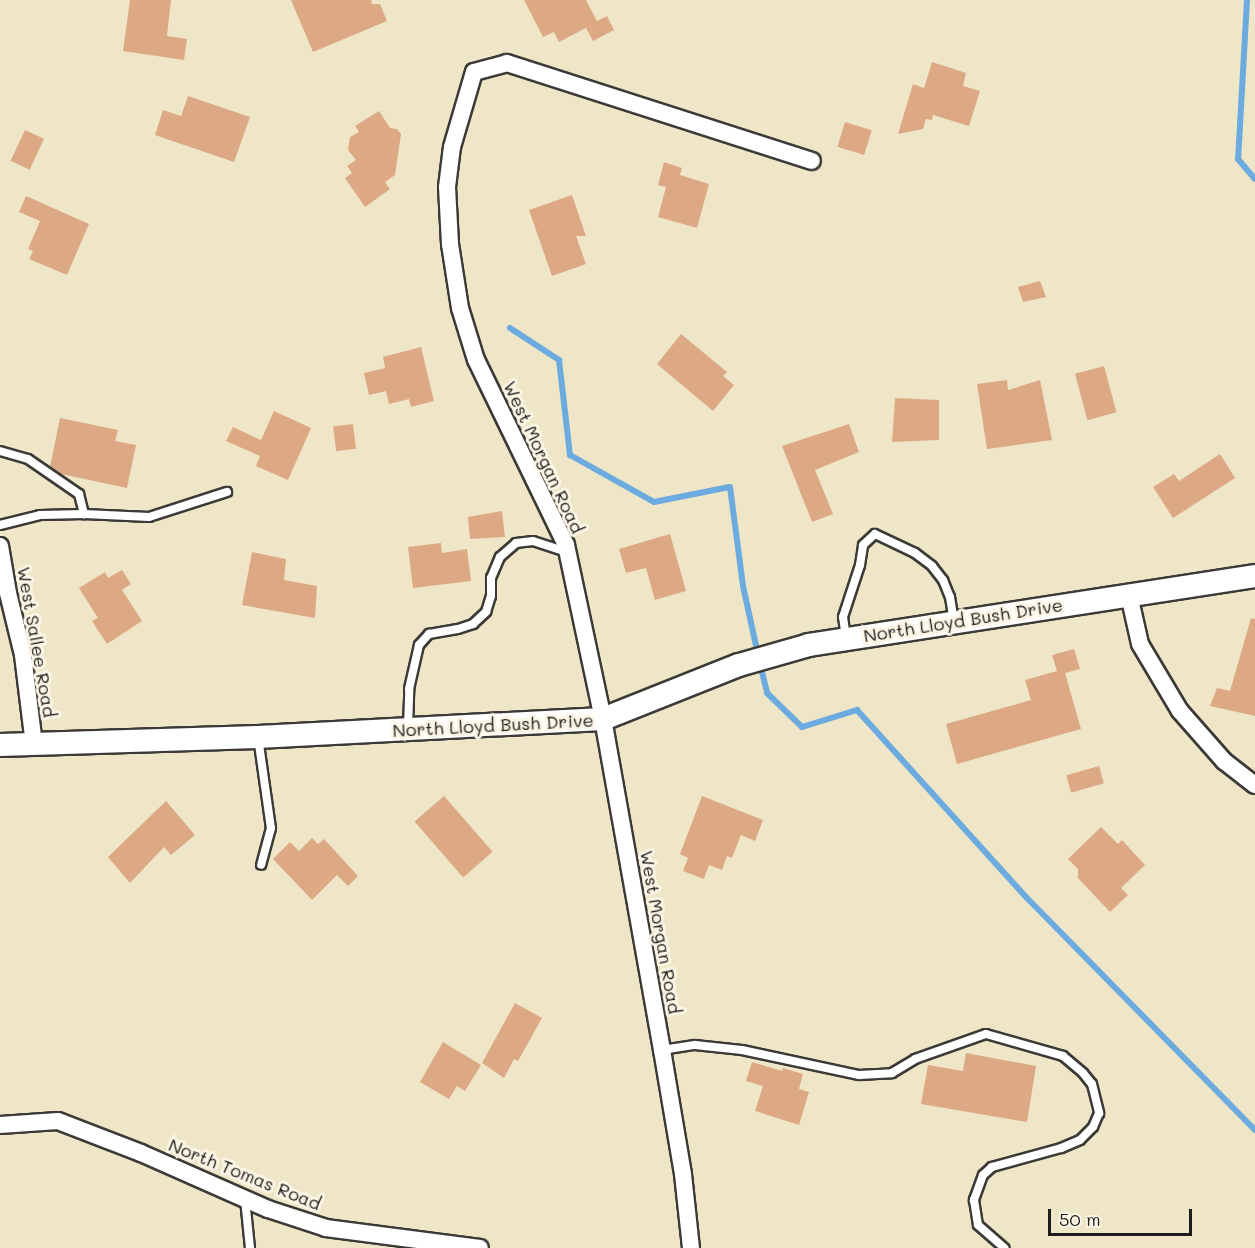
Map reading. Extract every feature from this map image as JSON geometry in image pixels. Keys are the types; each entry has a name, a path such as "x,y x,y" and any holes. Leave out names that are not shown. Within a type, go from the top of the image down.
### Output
{"street":[{"name":"West Morgan Road","path":"691,1248 683,1174 662,1050 603,719 567,552 476,360 460,309 450,244 447,187 452,147 474,72 507,63 812,161"},
{"name":"West Sallee Road","path":"0,546 23,656 34,746"},
{"name":"North Lloyd Bush Drive","path":"0,745 34,746 258,737 603,719 770,654 846,638 1255,576"},
{"path":"1129,596 1140,644 1180,711 1224,761 1255,785"},
{"name":"North Tomas Road","path":"0,1125 58,1121 141,1153 245,1199 326,1228 378,1242 480,1248"}],"lane":[{"path":"0,451 28,459 79,494 84,514"},
{"path":"0,525 40,515 84,514 149,517 227,492"},
{"path":"846,638 843,617 860,565 863,545 875,534 915,553 932,566 943,580 950,597 954,622"},
{"path":"408,729 409,688 419,645 429,634 473,624 486,612 491,596 491,578 500,557 516,543 533,541 567,552"},
{"path":"258,737 271,828 261,865"},
{"path":"662,1050 695,1046 742,1050 859,1075 892,1073 915,1059 986,1034 1063,1056 1092,1084 1098,1113 1093,1127 1080,1140 1061,1149 992,1167 983,1175 974,1200 978,1225 1004,1248"},
{"path":"245,1199 250,1248"}],"building":[{"path":"130,0 171,0 167,36 187,39 184,60 123,51"},
{"path":"291,0 371,0 372,4 380,4 387,21 313,52"},
{"path":"524,0 586,0 597,21 607,16 614,30 593,41 586,28 559,42 554,32 543,37"},
{"path":"932,62 966,73 963,86 980,91 969,126 933,115 932,120 926,119 923,129 898,134 913,84 924,88"},
{"path":"188,96 250,117 234,162 155,135 163,110 181,116"},
{"path":"379,111 390,128 397,129 401,134 395,175 385,182 390,189 365,207 345,178 352,173 347,166 356,160 348,150 350,137 359,132 355,126"},
{"path":"845,122 872,130 864,155 837,147"},
{"path":"25,130 44,139 30,170 11,161"},
{"path":"664,162 682,168 680,175 709,184 697,228 658,217 666,187 658,185"},
{"path":"572,195 586,236 576,236 586,264 552,276 529,210"},
{"path":"26,196 89,224 67,275 29,259 33,251 28,249 40,221 19,212"},
{"path":"1040,281 1046,297 1023,302 1018,287"},
{"path":"681,334 727,372 723,376 734,385 713,411 657,364"},
{"path":"421,347 434,401 411,407 409,399 389,404 386,391 369,395 364,373 385,368 383,357"},
{"path":"1104,366 1116,412 1087,420 1075,374"},
{"path":"1007,380 1008,390 1040,380 1052,440 987,449 977,384"},
{"path":"895,398 939,400 939,440 892,442"},
{"path":"274,411 311,428 288,480 256,466 260,456 226,441 233,427 261,440"},
{"path":"60,418 118,430 115,441 136,445 127,488 61,474 50,467"},
{"path":"353,424 356,449 336,451 333,426"},
{"path":"849,424 859,452 815,470 833,514 812,522 782,446"},
{"path":"1220,454 1235,478 1173,518 1153,487 1174,474 1179,481"},
{"path":"502,511 505,537 470,539 468,517"},
{"path":"670,534 686,591 655,600 646,568 626,573 619,549"},
{"path":"441,543 442,553 467,549 471,581 413,588 408,547"},
{"path":"252,552 286,559 284,580 317,586 315,618 242,605"},
{"path":"122,570 131,584 122,590 142,621 107,644 92,621 98,618 79,588 105,572 108,578"},
{"path":"1251,618 1255,619 1255,716 1210,706 1217,688 1230,691"},
{"path":"1074,649 1080,669 1065,673 1081,729 957,764 946,724 1031,700 1025,680 1057,671 1052,655"},
{"path":"1099,766 1104,783 1071,793 1066,775"},
{"path":"444,796 493,852 463,877 415,822"},
{"path":"702,796 763,820 755,841 741,835 732,858 727,856 722,870 709,865 704,879 683,871 688,858 680,854"},
{"path":"166,801 195,835 171,855 164,847 130,883 108,857"},
{"path":"1101,827 1118,844 1122,840 1145,865 1121,888 1128,895 1110,912 1078,878 1078,869 1068,859"},
{"path":"312,838 318,844 324,839 358,876 348,886 337,875 312,900 273,859 290,842 299,851"},
{"path":"515,1003 542,1018 518,1061 514,1059 504,1078 482,1063"},
{"path":"443,1042 481,1065 465,1091 457,1086 449,1099 420,1082"},
{"path":"966,1053 1036,1066 1027,1122 921,1104 928,1065 963,1071"},
{"path":"752,1062 782,1071 783,1068 803,1074 799,1089 809,1092 799,1125 755,1111 763,1086 746,1081"}],"waterway":[{"path":"1247,0 1238,159 1255,179"},
{"path":"510,328 559,360 570,455 654,502 730,487 743,586 758,655"},
{"path":"760,664 767,693 802,727 857,710 1026,897 1255,1130"}]}
